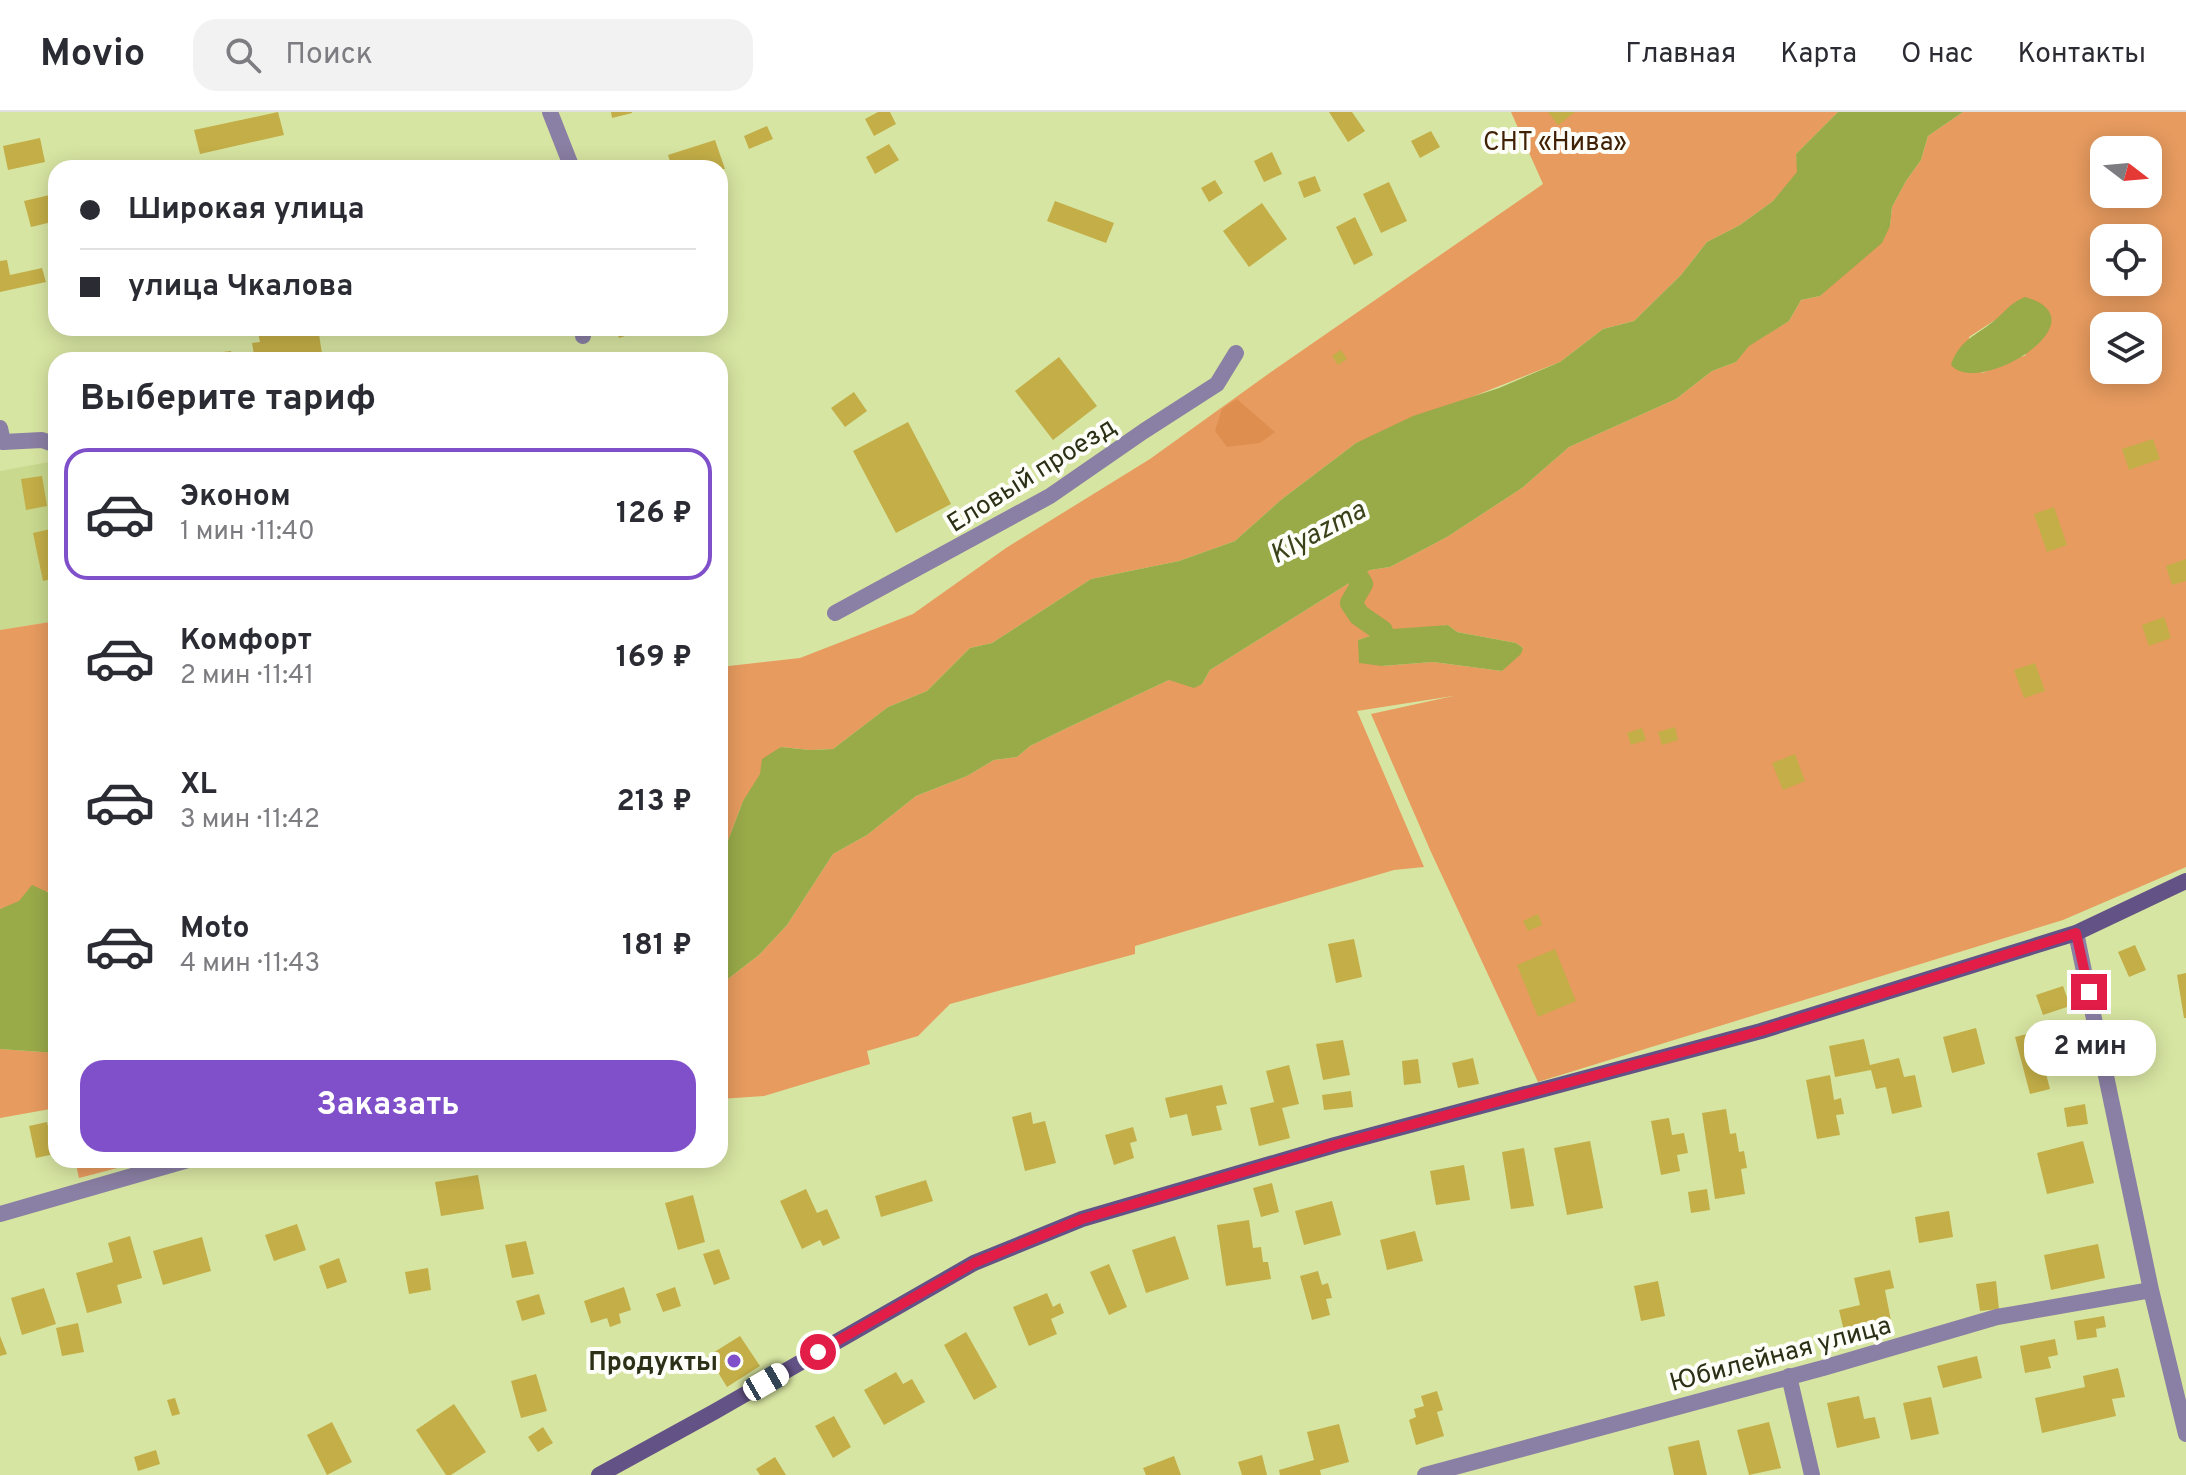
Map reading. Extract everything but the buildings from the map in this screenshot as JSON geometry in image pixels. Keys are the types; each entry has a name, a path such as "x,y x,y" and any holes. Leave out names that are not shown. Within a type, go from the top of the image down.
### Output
{"street":[{"path":"550,112 569,160"},
{"name":"Еловый проезд","path":"835,613 1050,496 1217,384 1236,353"},
{"path":"2,435 48,442"},
{"path":"599,1475 974,1263 1082,1219 1335,1145 1761,1031 2076,933 2186,881"},
{"path":"2076,933 2151,1290 2186,1434"},
{"path":"0,1214 160,1168"},
{"name":"Юбилейная улица","path":"1425,1475 1997,1317 2151,1290"},
{"path":"1789,1376 1812,1475"}],"shaded area":[{"path":"1237,399 1275,432 1260,443 1227,447 1215,431 1222,409"},
{"path":"48,462 48,622 0,630 0,471"}],"green space":[{"name":"СНТ «Нива»","path":"1511,112 1838,112 1796,154 1798,172 1773,201 1740,225 1707,242 1681,275 1634,321 1603,329 1560,362 1356,443 1282,499 1235,541 1179,561 1091,579 992,643 970,648 927,691 888,707 833,749 781,747 743,801 728,841 728,666 800,658 913,614 1006,548 1150,459 1543,184"},
{"path":"1963,112 2186,112 2186,867 2063,920 1538,1082 1371,714 1453,696 1357,711 1424,867 1394,870 1135,946 1135,954 950,1004 918,1036 867,1051 870,1064 764,1096 728,1098 728,979 759,955 787,925 833,854 867,835 916,796 967,776 994,760 1017,757 1030,746 1169,680 1202,684 1210,670 1370,570 1390,567 1447,537 1522,488 1569,447 1676,399 1712,371 1736,362 1748,346 1789,321 1801,300 1820,296 1890,226 1892,207 1921,160 1928,136","holes":["1995,320 2026,355 1982,373 1969,337","1448,625 1457,632 1516,643 1523,648 1502,671 1433,662 1382,666 1358,640"]},
{"path":"48,622 48,891 0,909 0,630"},
{"path":"0,1049 48,1052 48,1109 0,1118"},
{"path":"77,1168 117,1168 79,1178"}],"water":[{"name":"Klyazma","path":"1838,112 1963,112 1928,136 1921,160 1892,207 1890,226 1882,243 1820,296 1801,300 1789,321 1749,346 1736,362 1712,371 1676,399 1569,447 1522,488 1447,537 1390,567 1370,570 1210,670 1202,684 1194,688 1169,680 1030,746 1017,757 994,760 967,776 916,796 867,835 833,854 787,925 759,955 728,979 728,841 743,801 760,774 762,759 781,747 833,749 888,707 927,691 970,648 992,643 1091,579 1179,561 1235,541 1282,499 1356,443 1413,416 1499,388 1560,362 1603,329 1634,321 1681,275 1707,242 1740,225 1773,201 1797,172 1796,154"},
{"path":"2025,297 2046,308 2051,322 2044,337 2028,352 2008,364 1985,372 1965,372 1951,365 1963,344"},
{"path":"1448,625 1457,632 1516,643 1523,648 1521,654 1502,671 1433,662 1382,666 1359,663 1358,640 1392,629"},
{"path":"32,885 48,892 48,1052 0,1049 0,909 19,901"}],"waterway":[{"path":"1342,553 1362,584 1351,603 1359,615 1382,631"}],"place":[{"name":"Продукты","path":"734,1361"}],"route":[{"path":"818,1352 974,1263 1082,1219 1335,1145 1761,1031 2076,933 2089,992"}]}
